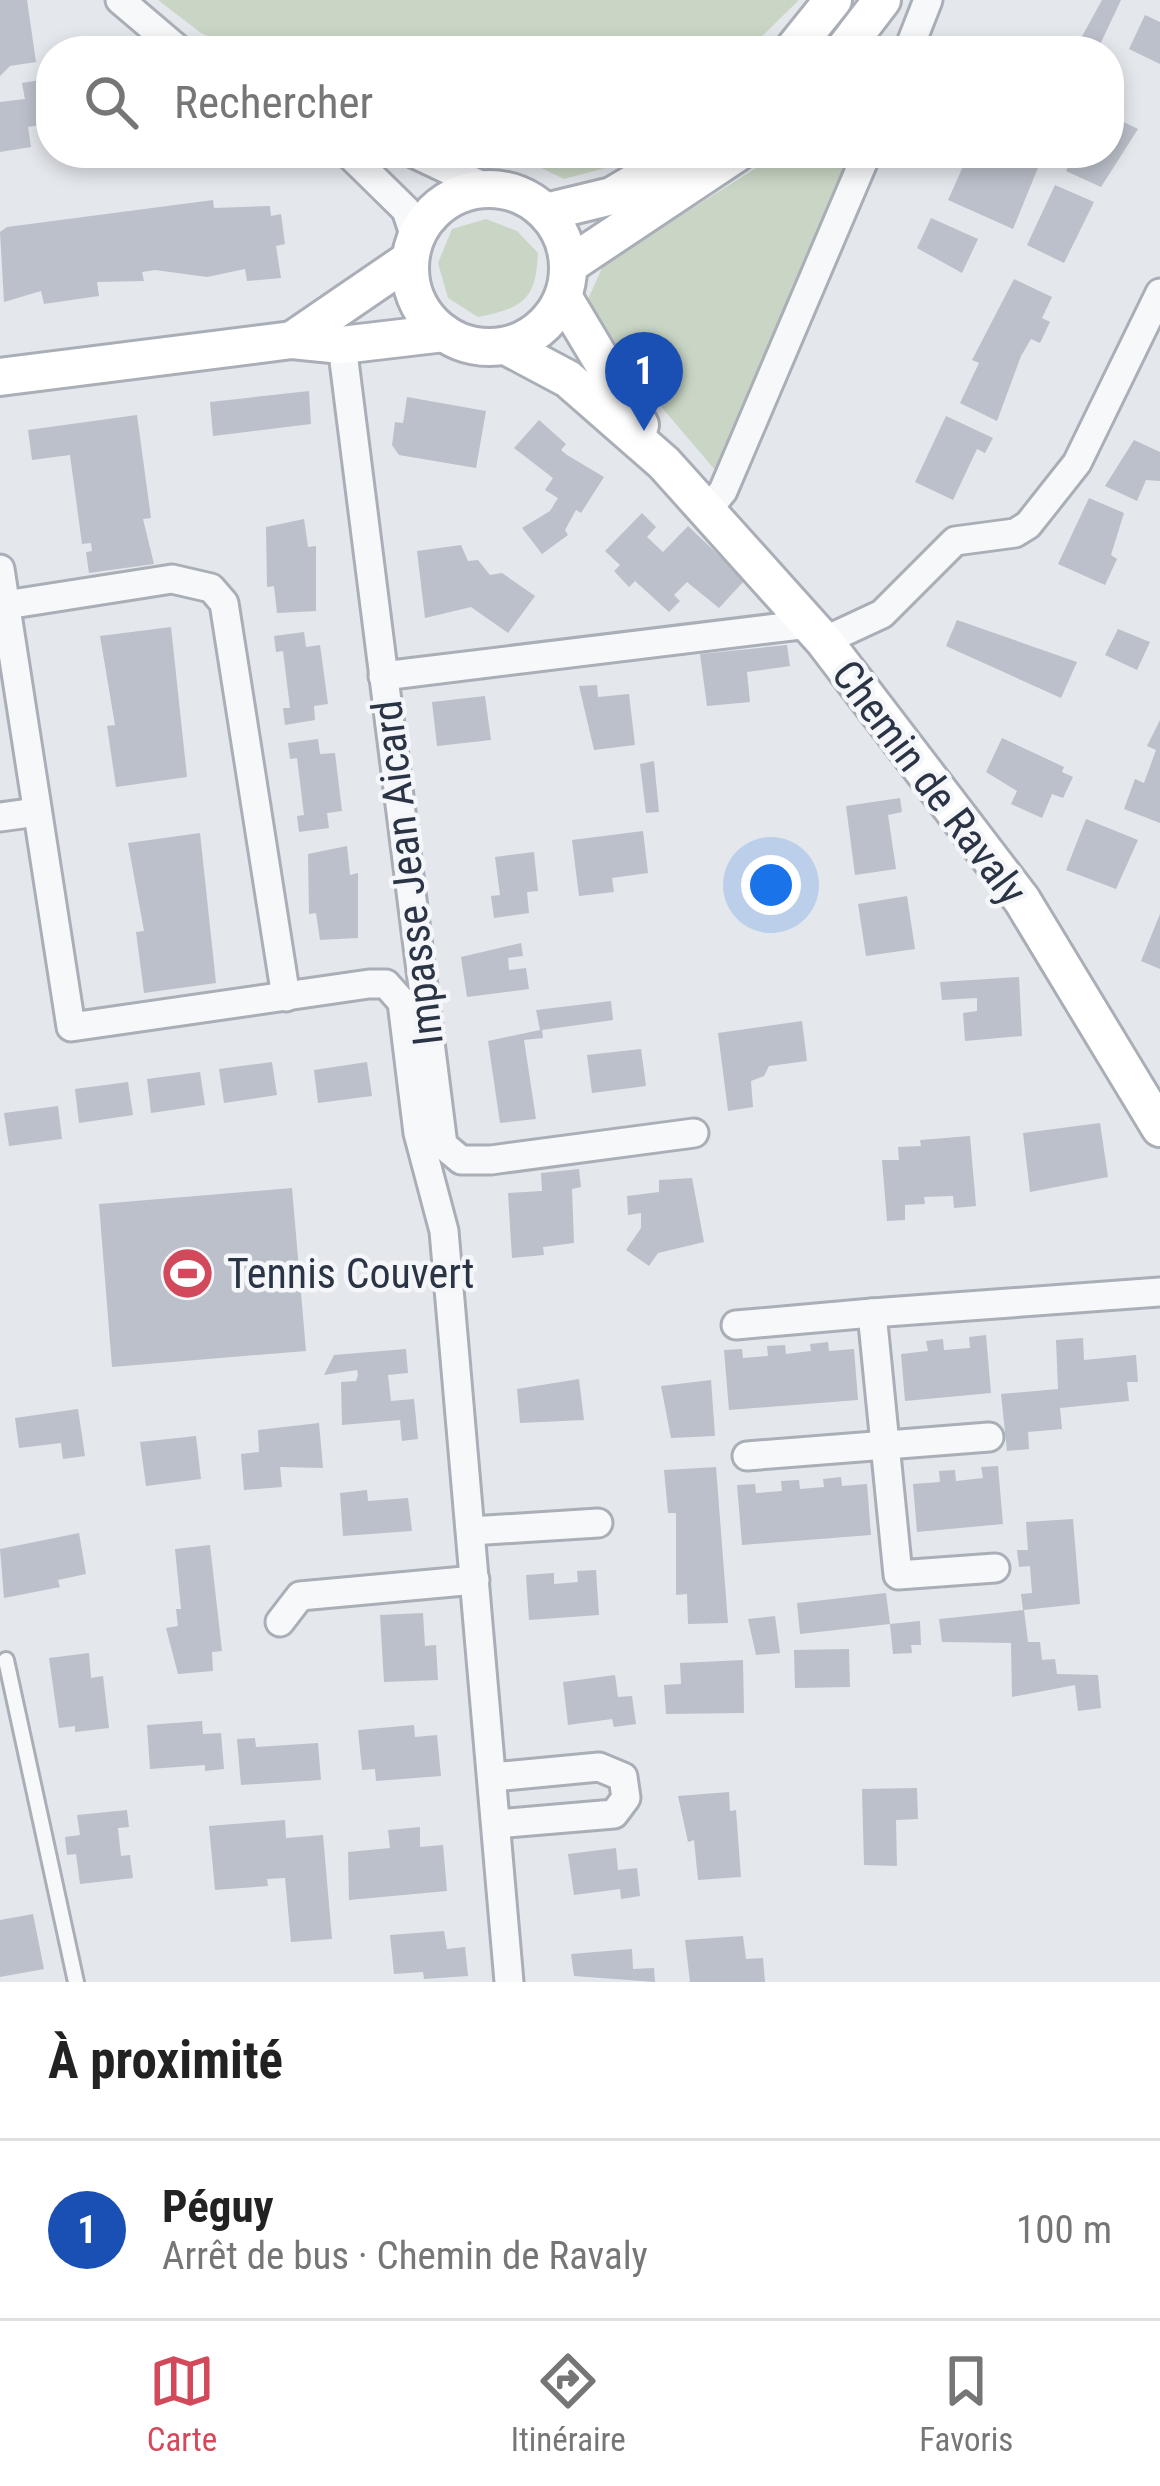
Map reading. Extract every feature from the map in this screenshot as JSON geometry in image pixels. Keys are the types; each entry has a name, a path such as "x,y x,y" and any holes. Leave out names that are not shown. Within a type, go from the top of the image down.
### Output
{"main road":[{"path":"804,36 833,0"},
{"path":"854,36 882,0"},
{"path":"546,212 625,190 660,168"},
{"path":"412,249 420,308 444,333 481,347 506,346 530,337 566,281 717,168"},
{"path":"292,340 412,249 444,202 489,189 524,196 546,212 558,227 566,281"},
{"name":"Chemin de Ravaly","path":"566,281 664,464"},
{"path":"0,377 292,340 342,344 444,333"},
{"name":"Chemin de Ravaly","path":"506,346 568,379 664,464 710,508 816,632 1022,900 1160,1128"}],"street":[{"path":"120,0 162,36"},
{"path":"914,36 928,0"},
{"path":"363,168 406,211 412,249"},
{"path":"445,168 489,189"},
{"path":"710,508 723,491 861,168"},
{"path":"383,676 816,632 882,614 956,541 1015,533 1028,525 1076,463 1160,293"},
{"name":"Impasse Jean Aicard","path":"342,344 443,1145 460,1160 491,1160 694,1133"},
{"path":"0,569 71,1027 369,984 397,991 418,1133 444,1231 509,1982"},
{"path":"3,606 172,579 211,588 224,603 286,997"},
{"path":"0,817 38,812"},
{"path":"736,1325 1160,1292"},
{"path":"872,1313 898,1575"},
{"path":"748,1456 989,1437"},
{"path":"472,1531 598,1523"},
{"path":"868,1577 995,1568"},
{"path":"280,1622 300,1596 475,1580"},
{"path":"493,1777 599,1767 623,1777 626,1798 614,1814 497,1824"}],"lane":[{"path":"6,1660 76,1982"}],"green space":[{"path":"158,0 799,0 762,36 201,33"},
{"path":"541,168 605,168 564,179"},
{"path":"756,168 845,168 715,470 607,343 588,299 604,264"},
{"path":"486,219 517,231 538,253 534,282 524,299 506,310 478,317 448,298 438,263 452,229"}],"building":[{"path":"0,0 27,0 36,62 10,66 0,76"},
{"path":"1102,0 1121,0 1104,36 1082,36"},
{"path":"1145,15 1160,22 1160,64 1129,49"},
{"path":"36,81 36,126 28,127 31,147 0,152 0,102 25,99 22,83"},
{"path":"1124,122 1138,129 1124,151"},
{"path":"962,168 1038,168 1013,229 948,200"},
{"path":"1068,168 1113,168 1101,187"},
{"path":"1055,185 1094,202 1064,263 1027,245"},
{"path":"213,200 214,208 270,206 271,216 281,214 285,244 276,246 281,278 247,281 245,269 207,277 155,270 142,272 144,281 97,282 99,296 44,304 41,291 4,302 0,232 7,227"},
{"path":"931,218 978,239 962,273 917,248"},
{"path":"1014,279 1052,297 1042,318 1050,322 1040,343 1031,339 1021,356 997,421 960,403 979,363 972,360"},
{"path":"309,391 311,424 213,436 210,402"},
{"path":"407,397 486,411 476,468 399,455 392,445 395,422 403,423"},
{"path":"137,415 151,518 143,519 154,564 89,573 86,552 92,551 91,543 82,544 70,455 32,460 28,430"},
{"path":"946,416 993,438 985,453 977,449 953,500 915,482"},
{"path":"539,420 566,444 561,450 604,477 581,513 576,510 565,530 568,535 542,554 522,528 550,511 558,498 545,490 553,478 514,448"},
{"path":"1134,440 1160,452 1160,481 1146,480 1137,501 1105,486"},
{"path":"1089,498 1124,513 1111,555 1117,559 1105,585 1058,564"},
{"path":"642,513 656,527 647,537 663,552 688,526 745,580 719,608 687,582 674,595 680,601 669,612 635,581 629,587 614,571 620,565 605,551"},
{"path":"304,519 308,547 316,546 316,611 277,613 274,586 267,587 266,527"},
{"path":"461,545 468,561 478,560 490,575 502,573 535,596 508,633 471,607 425,618 417,551"},
{"path":"957,620 1077,662 1061,698 946,646"},
{"path":"171,627 187,777 116,787 107,726 115,725 100,636"},
{"path":"1118,629 1150,642 1137,670 1105,655"},
{"path":"304,632 306,647 320,645 328,704 314,706 315,720 285,725 283,708 290,708 283,651 276,652 274,636"},
{"path":"787,645 790,666 747,672 750,702 707,706 700,654"},
{"path":"597,685 598,697 629,694 635,745 594,750 579,686"},
{"path":"485,696 491,740 437,746 432,702"},
{"path":"1160,720 1160,823 1124,809 1135,779 1144,783 1156,750 1147,746"},
{"path":"1002,738 1064,767 1062,772 1073,777 1063,798 1052,794 1042,818 1011,804 1017,791 986,772"},
{"path":"318,739 320,754 335,753 342,811 327,813 329,828 299,832 297,816 304,815 297,758 290,759 288,743"},
{"path":"654,761 659,812 646,813 640,764"},
{"path":"900,798 902,812 888,815 896,869 855,875 846,806"},
{"path":"1086,819 1138,840 1116,889 1066,870"},
{"path":"643,831 648,873 612,878 614,892 579,896 572,840"},
{"path":"200,833 216,983 144,993 136,932 144,931 128,843"},
{"path":"347,846 350,875 358,873 358,938 320,940 316,913 309,914 308,854"},
{"path":"534,852 538,891 527,892 529,913 494,918 491,896 500,895 495,857"},
{"path":"907,896 915,949 866,956 858,904"},
{"path":"1160,914 1160,969 1141,961"},
{"path":"521,943 523,956 508,958 509,970 526,968 529,989 467,997 461,957"},
{"path":"1019,977 1022,1036 965,1041 963,1013 977,1011 977,998 942,1000 940,982"},
{"path":"611,1001 613,1020 542,1030 543,1038 524,1040 536,1119 500,1123 488,1041 540,1030 536,1010"},
{"path":"802,1021 807,1061 769,1066 764,1076 751,1081 753,1107 728,1111 718,1033"},
{"path":"641,1049 646,1086 592,1093 587,1055"},
{"path":"272,1062 277,1095 224,1103 219,1069"},
{"path":"367,1062 372,1096 318,1103 314,1070"},
{"path":"200,1072 205,1105 151,1113 147,1079"},
{"path":"128,1082 133,1115 79,1123 75,1089"},
{"path":"58,1106 62,1139 9,1146 4,1113"},
{"path":"1100,1123 1108,1177 1030,1192 1023,1133"},
{"path":"970,1136 976,1206 954,1208 953,1196 924,1197 925,1204 905,1205 905,1220 887,1221 882,1160 899,1160 898,1147 921,1146 920,1140"},
{"path":"579,1169 581,1187 572,1189 574,1243 543,1247 544,1255 512,1258 508,1193 542,1191 541,1173"},
{"path":"692,1178 704,1242 658,1253 649,1266 626,1250 641,1228 641,1213 628,1215 627,1196 659,1192 659,1180"},
{"path":"292,1188 306,1351 112,1367 99,1204"},
{"path":"986,1335 991,1393 905,1401 901,1354 928,1351 926,1341 943,1339 944,1350 970,1348 969,1337"},
{"path":"1083,1338 1084,1360 1136,1355 1138,1382 1127,1382 1129,1401 1060,1408 1062,1429 1028,1432 1029,1449 1007,1451 1001,1394 1058,1389 1056,1340"},
{"path":"828,1342 829,1351 854,1349 858,1400 729,1410 724,1350 742,1349 743,1358 768,1356 767,1346 785,1345 786,1354 811,1351 810,1344"},
{"path":"406,1349 408,1373 388,1375 391,1401 414,1399 418,1439 402,1441 400,1420 342,1425 341,1382 356,1381 358,1375 357,1370 324,1375 334,1355"},
{"path":"579,1379 584,1420 520,1423 517,1389"},
{"path":"711,1380 715,1436 671,1438 661,1386"},
{"path":"78,1409 85,1456 63,1459 61,1443 19,1448 15,1418"},
{"path":"319,1423 323,1468 280,1467 282,1487 244,1490 241,1454 259,1452 258,1430"},
{"path":"196,1436 201,1479 146,1486 140,1442"},
{"path":"998,1466 1003,1524 917,1532 913,1484 940,1482 939,1471 955,1470 956,1481 983,1478 981,1467"},
{"path":"716,1467 728,1623 688,1624 687,1594 676,1595 676,1513 668,1513 664,1470"},
{"path":"841,1477 842,1486 867,1484 871,1535 742,1545 737,1485 755,1484 756,1493 782,1491 781,1481 799,1480 800,1489 824,1487 823,1479"},
{"path":"367,1490 368,1501 408,1498 412,1531 343,1536 340,1493"},
{"path":"1073,1519 1080,1604 1023,1610 1021,1594 1032,1593 1030,1566 1019,1567 1017,1550 1028,1550 1026,1522"},
{"path":"79,1533 86,1574 58,1580 60,1587 4,1598 0,1549"},
{"path":"210,1545 222,1651 212,1652 213,1671 178,1674 166,1628 178,1626 176,1609 181,1609 175,1549"},
{"path":"596,1570 599,1615 529,1620 526,1575 554,1573 554,1584 578,1582 577,1571"},
{"path":"886,1593 890,1624 800,1634 797,1603"},
{"path":"1024,1610 1028,1642 1040,1642 1042,1660 1055,1659 1057,1674 1098,1675 1101,1708 1078,1711 1075,1685 1012,1697 1011,1643 942,1642 939,1619"},
{"path":"423,1613 425,1646 436,1645 438,1680 384,1682 380,1615"},
{"path":"775,1616 780,1653 756,1655 748,1619"},
{"path":"920,1621 921,1645 911,1645 912,1653 893,1654 890,1624"},
{"path":"849,1649 850,1687 795,1688 794,1650"},
{"path":"89,1653 91,1678 103,1676 109,1728 75,1732 75,1726 59,1728 49,1658"},
{"path":"743,1660 744,1713 666,1714 664,1685 681,1684 680,1663"},
{"path":"615,1675 618,1697 632,1696 636,1724 614,1727 612,1719 568,1725 563,1682"},
{"path":"202,1721 203,1734 221,1733 224,1769 205,1771 205,1765 150,1769 147,1725"},
{"path":"414,1725 415,1737 437,1735 441,1776 376,1781 375,1769 362,1770 358,1730"},
{"path":"255,1738 256,1747 318,1743 321,1780 241,1785 237,1739"},
{"path":"917,1788 918,1819 896,1820 897,1866 864,1865 862,1789"},
{"path":"729,1792 730,1811 736,1810 741,1877 698,1880 694,1840 688,1842 678,1796"},
{"path":"127,1810 129,1827 118,1828 121,1856 130,1855 133,1878 80,1884 76,1854 67,1855 65,1837 80,1835 77,1815"},
{"path":"285,1820 286,1838 323,1835 332,1939 291,1942 285,1878 267,1879 268,1886 215,1890 209,1826"},
{"path":"420,1827 420,1847 443,1845 447,1891 349,1900 348,1852 390,1848 388,1830"},
{"path":"616,1848 618,1870 637,1868 640,1896 621,1899 620,1889 574,1895 568,1854"},
{"path":"33,1914 44,1969 0,1977 0,1920"},
{"path":"444,1931 447,1949 465,1947 468,1976 424,1979 423,1972 394,1974 390,1935"},
{"path":"743,1936 746,1959 763,1958 765,1982 690,1982 685,1940"},
{"path":"632,1949 633,1969 654,1968 655,1982 574,1976 571,1954"}],"place":[{"name":"Péguy","path":"644,431"},
{"name":"Tennis Couvert","path":"188,1273"}]}
